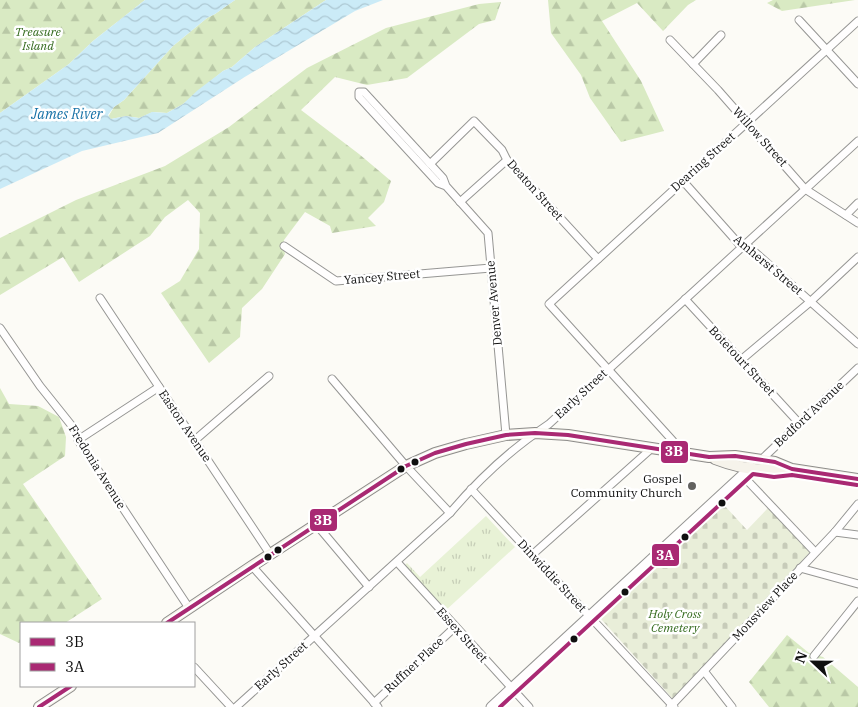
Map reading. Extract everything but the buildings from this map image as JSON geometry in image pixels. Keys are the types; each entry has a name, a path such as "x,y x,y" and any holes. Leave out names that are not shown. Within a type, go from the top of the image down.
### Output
{"main road":[{"path":"168,622 406,466 435,453 466,444 506,435 535,433 568,435 713,458 729,464 752,468 774,471 792,469"},
{"path":"713,458 735,456 775,462 792,469 858,479"},
{"path":"39,707 53,704 70,687"}],"street":[{"path":"799,20 858,84"},
{"name":"Dearing Street","path":"608,369 549,304 858,21"},
{"path":"693,64 722,35"},
{"name":"Willow Street","path":"670,40 805,189 858,223"},
{"name":"Denver Avenue","path":"446,186 438,183 359,97 359,92 364,92 443,178 446,186 488,233 506,435"},
{"name":"Deaton Street","path":"430,164 474,121 502,150 507,160 598,259"},
{"name":"Early Street","path":"236,707 450,513 471,489 519,445 549,424 858,141"},
{"path":"460,202 507,160"},
{"name":"Amherst Street","path":"683,181 739,244 748,246 858,344"},
{"path":"846,215 858,203"},
{"name":"Yancey Street","path":"284,246 336,281 491,268"},
{"path":"741,360 810,302 858,257"},
{"name":"Easton Avenue","path":"100,298 270,554"},
{"name":"Botetourt Street","path":"685,299 799,423"},
{"name":"Fredonia Avenue","path":"0,328 40,386 76,431 78,440 189,608"},
{"name":"Bedford Avenue","path":"761,460 858,368"},
{"path":"608,369 673,440 671,451"},
{"path":"195,440 269,376"},
{"path":"332,379 406,466 450,513"},
{"path":"78,440 159,387"},
{"path":"532,556 652,448"},
{"path":"491,707 752,468"},
{"path":"743,476 815,552"},
{"name":"Dinwiddie Street","path":"471,489 672,706"},
{"name":"Monsview Place","path":"672,706 858,504"},
{"path":"316,524 370,587"},
{"path":"834,532 858,536"},
{"name":"Essex Street","path":"397,562 454,627 529,707"},
{"path":"252,566 376,705"},
{"path":"800,568 858,584"},
{"path":"814,656 858,601"},
{"name":"Ruffner Place","path":"376,705 454,627"},
{"path":"195,668 231,707"},
{"path":"704,671 732,707"}],"green space":[{"name":"Treasure Island","path":"0,0 145,0 93,41 69,64 0,113"},
{"path":"235,0 326,0 255,47 183,104 167,113 153,112 139,118 126,116 111,119 108,117 114,107 124,100 173,46 207,18"},
{"path":"548,0 696,0 688,5 663,31 637,3 602,21 641,81 664,131 621,142 590,98 581,75 551,33"},
{"path":"773,0 855,0 782,11 767,3"},
{"path":"501,2 495,20 479,24 407,78 367,85 335,77 301,110 391,181 384,202 368,218 376,226 332,233 330,226 305,212 284,240 285,254 262,289 242,308 240,337 209,363 161,293 180,281 199,249 200,213 188,200 165,217 150,236 79,282 63,257 0,295 0,238 76,200 165,166 229,127 307,68 386,28 479,4"},
{"path":"0,388 9,404 38,406 59,417 66,437 65,456 23,484 102,599 67,622 20,622 19,643 0,634"},
{"name":"Holy Cross Cemetery","path":"724,505 747,530 768,508 810,552 674,700 601,619"},
{"path":"486,516 515,547 445,611 404,566 407,563 420,577"},
{"path":"787,635 809,653 823,657 858,687 858,707 769,707 749,682"}],"water":[{"name":"James River","path":"145,0 235,0 207,18 173,46 124,100 114,107 108,115 111,119 126,116 139,118 152,112 167,113 183,104 198,90 223,71 232,67 255,47 326,0 383,0 355,11 243,78 158,133 82,151 0,189 0,113 69,64 93,41"}],"transit line":[{"name":"3B","path":"169,622 406,466 435,453 506,435 535,433 568,435 709,457 735,456 775,462 792,469 858,479"},
{"name":"3A","path":"500,707 753,474 774,477 792,475 857,485"},
{"name":"3B","path":"39,707 69,687"}],"place":[{"name":"Gospel Community Church","path":"692,486"}]}
